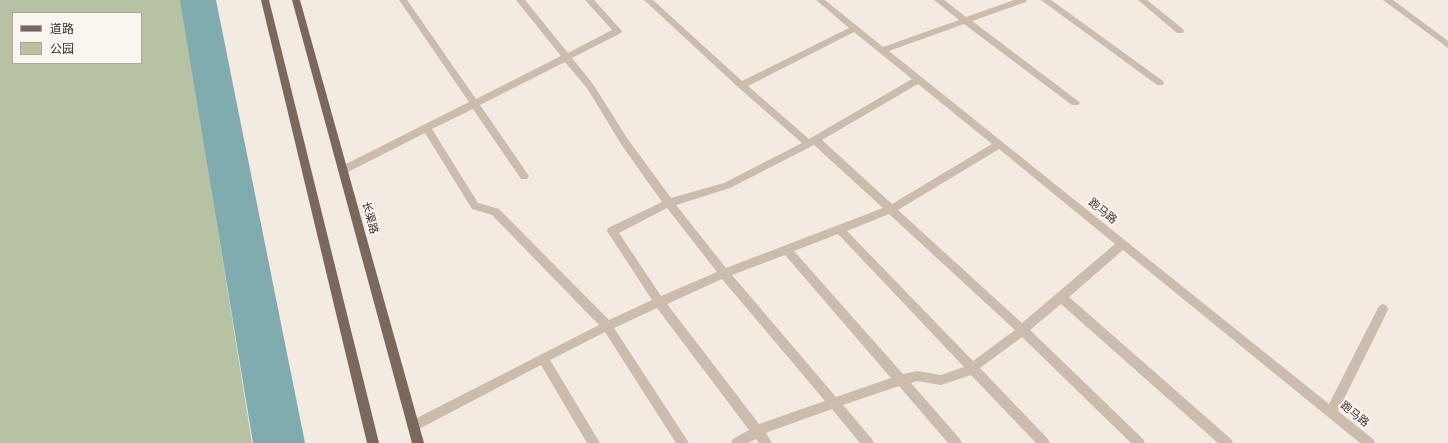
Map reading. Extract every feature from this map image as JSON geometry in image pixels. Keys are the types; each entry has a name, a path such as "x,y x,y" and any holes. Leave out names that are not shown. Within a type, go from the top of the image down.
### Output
{"main road":[{"path":"265,0 373,443"},
{"name":"长渠路","path":"296,0 418,443"}],"street":[{"path":"403,0 524,176"},
{"path":"520,0 590,86 624,141 669,203 724,273 868,443"},
{"path":"343,170 618,31 589,0"},
{"path":"648,0 741,85 812,141 890,210 1022,330 1139,443"},
{"name":"跑马路","path":"820,0 1369,443"},
{"path":"938,0 1075,103"},
{"path":"883,50 1023,0"},
{"path":"1045,0 1160,83"},
{"path":"1142,0 1180,30"},
{"path":"1387,0 1448,44"},
{"path":"741,85 855,28"},
{"path":"766,443 659,302 612,231 669,203 702,195 734,182 812,141 919,79"},
{"path":"427,128 475,206 495,212 607,326 682,443"},
{"path":"413,426 607,326 659,302 724,273 890,210 1000,144"},
{"path":"839,229 1044,443"},
{"path":"737,443 765,427 900,380 917,376 941,380 966,372 1022,330 1123,244"},
{"path":"786,249 956,443"},
{"path":"1061,297 1227,443"},
{"path":"1331,412 1383,309"},
{"path":"543,359 594,443"}],"green space":[{"path":"0,0 181,0 252,443 0,443"}],"waterway":[{"path":"198,0 279,443"}]}
